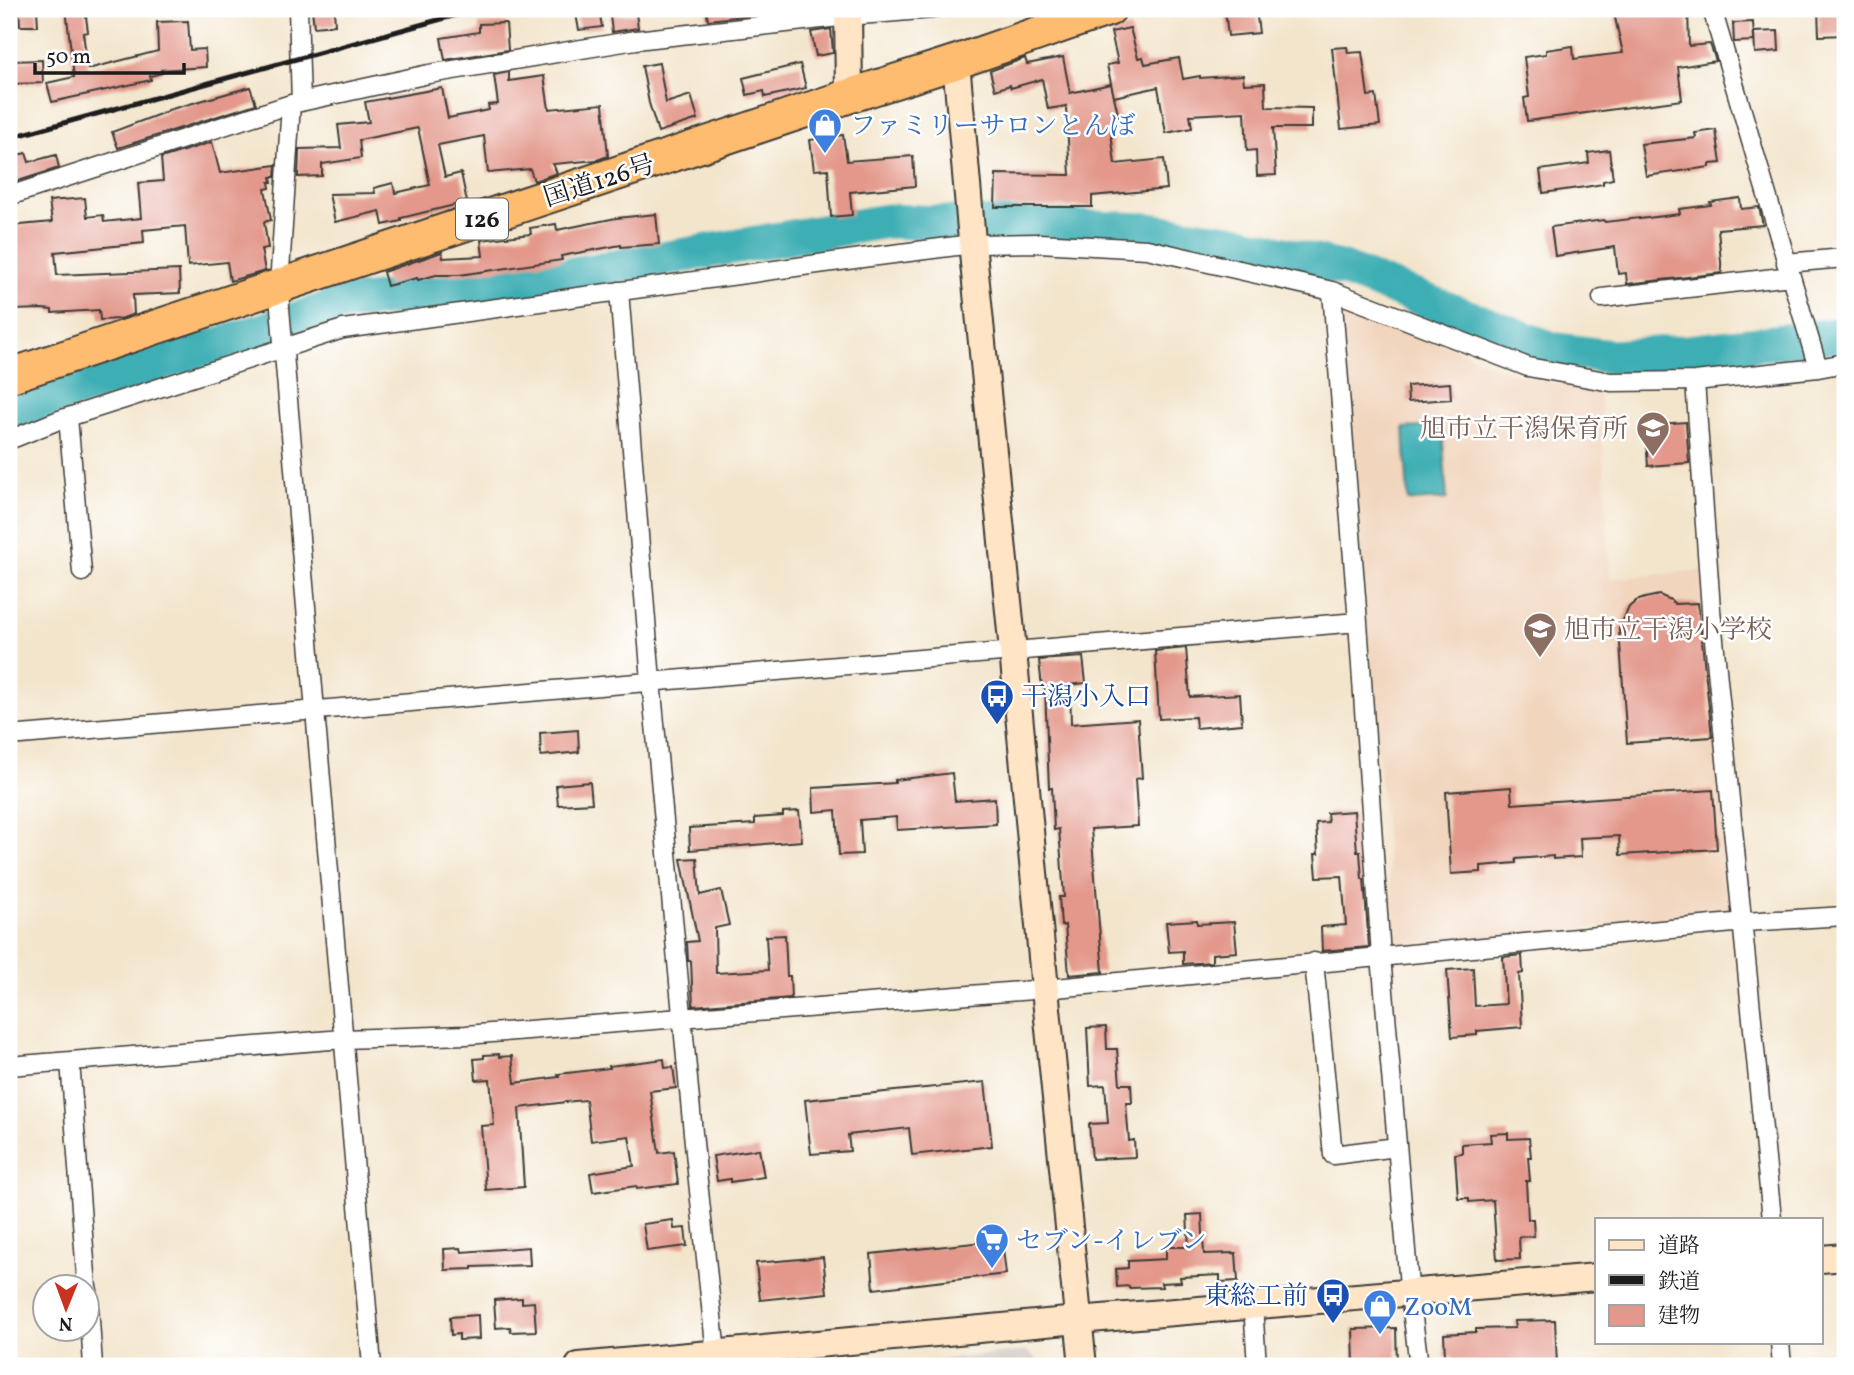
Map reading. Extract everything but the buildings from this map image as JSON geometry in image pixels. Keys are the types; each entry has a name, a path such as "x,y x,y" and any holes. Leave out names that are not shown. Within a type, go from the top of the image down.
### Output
{"highway":[{"name":"国道126号","path":"9,376 280,297 849,96 1109,9"}],"street":[{"path":"298,9 295,103 280,297 372,1366"},
{"path":"9,196 295,103 429,74 636,40 848,13 933,9"},
{"path":"1712,9 1815,360"},
{"path":"848,13 849,96"},
{"path":"956,62 1083,1366"},
{"path":"9,440 68,418 343,329 972,244 1039,243 1147,249 1332,291 1528,367 1611,382 1695,381 1815,360 1845,363"},
{"path":"1602,298 1845,258"},
{"path":"619,290 651,681 717,1360"},
{"path":"1332,291 1381,956 1410,1293 1419,1366"},
{"path":"1695,381 1711,611 1772,1218"},
{"path":"68,418 82,572"},
{"path":"9,736 1358,622"},
{"path":"9,1066 343,1039 466,1035 1045,989 1744,922 1845,916"},
{"path":"1314,962 1333,1155 1397,1147"},
{"path":"70,1061 86,1274"},
{"path":"1822,1259 1845,1257"},
{"path":"579,1366 717,1360 1078,1320 1595,1277"},
{"path":"1253,1306 1257,1366"},
{"path":"91,1344 93,1366"},
{"path":"1780,1344 1782,1366"}],"shaded area":[{"name":"旭市立干潟小学校","path":"1353,307 1507,371 1600,395 1610,579 1704,570 1733,915 1396,946 1376,738 1342,317 1343,310"},
{"path":"1027,1351 1044,1366 879,1366"}],"water":[{"path":"1442,426 1447,499 1408,501 1404,428"}],"waterway":[{"path":"9,413 343,304 496,287 887,221 1149,230 1237,242 1343,269 1552,349 1612,357 1687,352 1845,334"}],"railway":[{"path":"9,138 478,9"}],"place":[{"name":"ファミリーサロンとんぼ","path":"825,155"},
{"name":"旭市立干潟保育所","path":"1653,458"},
{"name":"旭市立干潟小学校","path":"1540,659"},
{"name":"干潟小入口","path":"997,726"},
{"name":"セブン-イレブン","path":"992,1270"},
{"name":"東総工前","path":"1333,1325"},
{"name":"ZooM","path":"1380,1336"}]}
